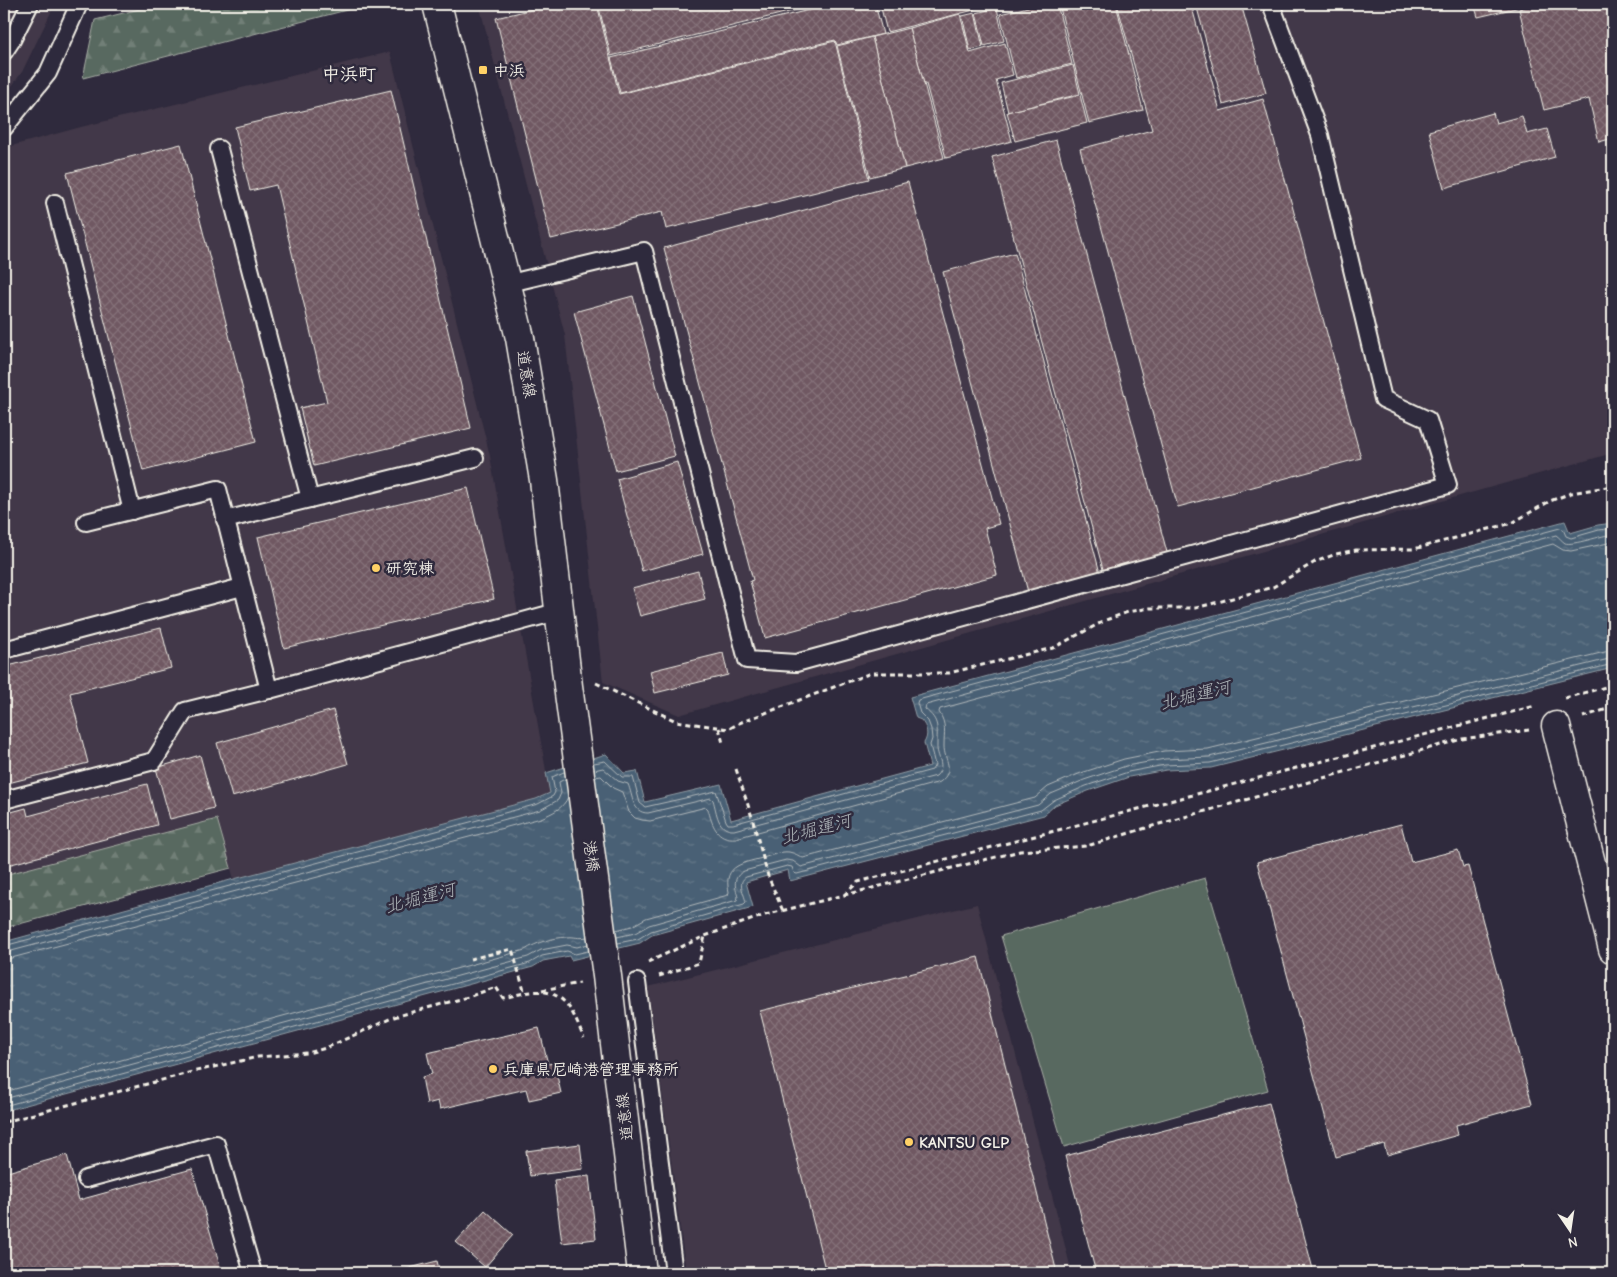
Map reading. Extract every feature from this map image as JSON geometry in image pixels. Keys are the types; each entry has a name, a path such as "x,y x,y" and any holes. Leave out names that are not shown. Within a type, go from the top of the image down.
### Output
{"street":[{"name":"道意線","path":"436,4 520,338 529,385 544,480 578,752"},
{"path":"1556,713 1613,949"},
{"name":"港橋","path":"578,752 606,961"},
{"name":"道意線","path":"606,961 642,1273"}],"lane":[{"path":"4,52 30,4"},
{"path":"4,128 48,73 79,4"},
{"path":"506,284 644,251 747,660 796,662 1448,485 1428,420 1383,399 1320,135 1271,4"},
{"path":"219,149 310,499"},
{"path":"54,203 132,511"},
{"path":"225,520 475,458"},
{"path":"86,522 218,489 269,690"},
{"path":"4,650 242,587"},
{"path":"4,800 154,761 185,711 560,611"},
{"path":"637,982 674,1273"},
{"path":"86,1179 216,1144 253,1273"}],"path":[{"path":"567,670 676,721 729,729 739,723 871,673 948,673 1043,650 1065,642 1106,620 1128,612 1150,608 1196,608 1273,587 1315,562 1336,554 1356,550 1414,549 1512,523 1550,501 1571,494 1613,486"},
{"path":"1556,713 1613,685"},
{"path":"843,895 858,882 1537,705"},
{"path":"644,964 706,936 765,915 1020,851 1087,846 1556,713 1613,706"},
{"path":"719,728 723,743"},
{"path":"736,769 768,876 783,911"},
{"path":"637,982 700,963 706,936"},
{"path":"470,959 512,949 525,994"},
{"path":"4,1122 192,1072 258,1057 308,1053 326,1048 394,1017 468,997 496,987 503,998 586,982"},
{"path":"539,991 554,994 568,1006 585,1041"}],"shaded area":[{"path":"4,4 55,4 22,72 4,97"},
{"path":"479,4 1613,4 1613,453 679,715 603,682 565,335"},
{"path":"390,52 490,456 550,793 536,799 234,879 217,819 4,875 4,148 81,127"},
{"path":"977,904 1072,1273 686,1273 648,987"}],"green space":[{"path":"160,4 370,4 83,78 95,20"},
{"path":"217,819 231,868 4,928 4,875"},
{"path":"1205,878 1268,1090 1064,1147 1001,936"}],"water":[{"name":"北堀運河","path":"1565,521 1570,533 1613,523 1613,668 1211,768 1166,770 1129,777 1055,805 1044,815 790,881 788,870 746,882 753,907 652,935 640,943 571,960 569,956 543,961 533,967 4,1111 4,942 536,799 550,793 546,773 606,754 624,773 637,771 645,802 721,784 731,820 930,766 924,743 927,734 926,728 921,720 916,718 910,697"}],"building":[{"path":"553,4 597,4 619,94 835,41 869,179 666,229 662,212 551,239 496,18"},
{"path":"598,4 821,4 611,56"},
{"path":"834,4 875,4 883,34 837,45 835,40 620,93 611,58"},
{"path":"880,4 973,4 974,10 887,32"},
{"path":"1040,4 1057,4 1072,64 1016,78 1000,14"},
{"path":"1059,4 1116,4 1143,110 1089,123"},
{"path":"1117,4 1191,4 1220,111 1263,99 1361,458 1178,507 1080,149 1152,130"},
{"path":"1196,4 1241,4 1266,93 1223,105"},
{"path":"1474,4 1533,4 1478,17"},
{"path":"1541,4 1613,4 1613,138 1599,142 1589,99 1544,110 1519,9"},
{"path":"997,8 1004,41 984,46 976,13"},
{"path":"975,13 983,47 970,50 962,16"},
{"path":"960,14 970,53 1005,43 1013,75 996,80 1012,141 946,158 909,28"},
{"path":"909,28 944,158 905,168 872,37"},
{"path":"872,37 905,168 870,177 837,46"},
{"path":"1073,65 1080,94 1008,112 1001,83"},
{"path":"391,90 471,428 314,466 300,408 327,402 276,185 250,191 235,127"},
{"path":"1080,95 1087,123 1015,141 1007,112"},
{"path":"1493,113 1496,123 1522,116 1527,134 1547,129 1555,157 1444,188 1429,131"},
{"path":"1056,140 1168,556 1104,573 992,157"},
{"path":"181,144 256,442 143,471 67,173"},
{"path":"908,182 999,524 985,528 997,575 765,638 750,581 753,580 664,248"},
{"path":"1015,253 1100,573 1028,592 943,272"},
{"path":"633,296 675,456 616,471 574,312"},
{"path":"677,462 703,554 642,571 617,479"},
{"name":"研究棟","path":"468,488 494,599 284,648 258,537"},
{"path":"698,571 705,599 640,616 632,588"},
{"path":"161,628 171,668 70,693 88,763 4,784 4,667"},
{"path":"723,653 728,675 655,693 650,671"},
{"path":"333,710 348,764 232,797 217,743"},
{"path":"200,755 214,808 170,819 156,768"},
{"path":"147,784 157,825 4,866 4,814 26,808 28,816"},
{"path":"1401,824 1411,862 1458,850 1463,867 1468,866 1532,1104 1456,1125 1458,1135 1387,1155 1384,1144 1336,1157 1257,862"},
{"name":"KANTSU GLP","path":"978,957 1057,1273 826,1273 760,1011"},
{"name":"兵庫県尼崎港管理事務所","path":"539,1028 548,1064 554,1063 561,1093 529,1100 526,1089 440,1109 438,1101 427,1104 422,1077 432,1074 427,1053"},
{"path":"1269,1103 1314,1273 1096,1273 1065,1156"},
{"path":"580,1144 583,1169 530,1176 526,1151"},
{"path":"67,1155 79,1200 192,1169 222,1273 4,1273 4,1173"},
{"path":"589,1176 596,1239 562,1243 554,1180"},
{"path":"485,1210 513,1235 485,1267 456,1242"},
{"path":"437,1261 440,1273 407,1273 406,1269"}],"place":[{"name":"中浜","path":"483,70"},
{"name":"研究棟","path":"376,568"},
{"name":"兵庫県尼崎港管理事務所","path":"493,1069"},
{"name":"KANTSU GLP","path":"909,1142"}],"district":[{"name":"中浜町","path":"349,74"}]}
